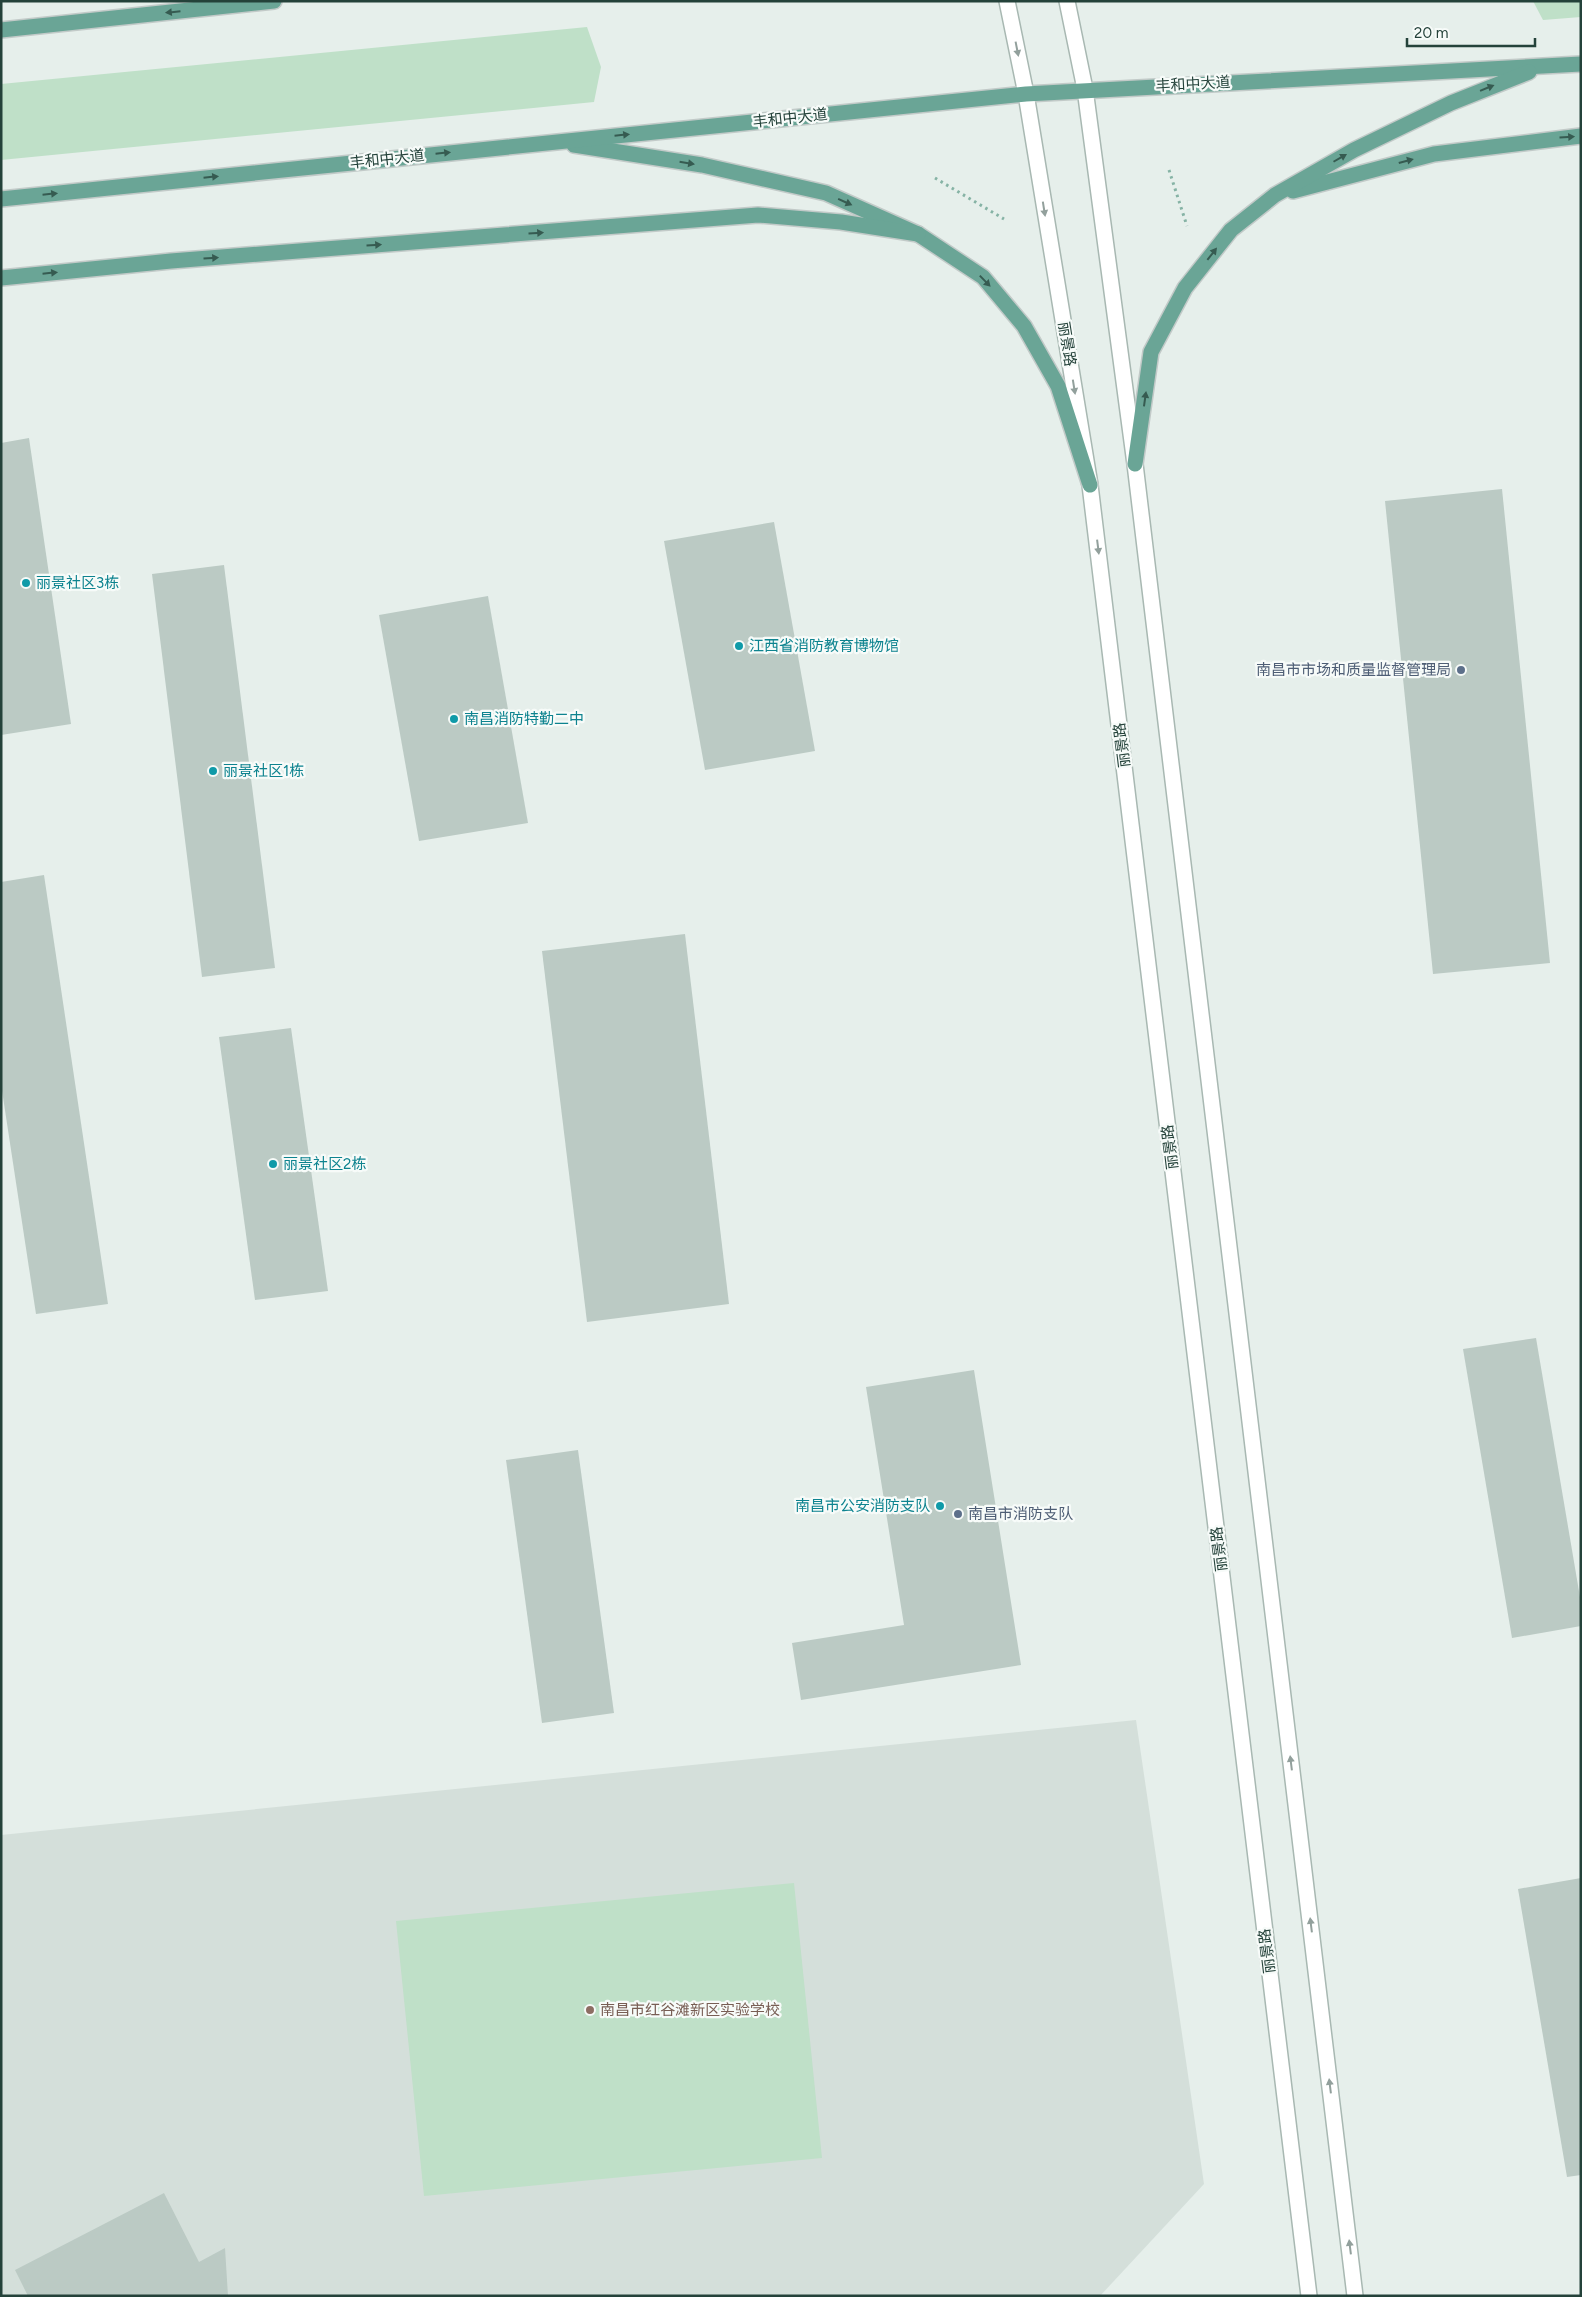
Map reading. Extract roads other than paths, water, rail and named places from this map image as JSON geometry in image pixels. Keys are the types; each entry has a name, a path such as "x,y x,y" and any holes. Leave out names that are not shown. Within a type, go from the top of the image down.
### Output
{"main road":[{"path":"1,30 274,1"},
{"name":"丰和中大道","path":"1,199 1026,94 1085,89 1581,64"},
{"path":"1135,464 1151,352 1185,288 1231,230 1274,195 1354,150 1451,103 1542,67"},
{"path":"1274,195 1434,154 1581,136"},
{"path":"553,142 702,165 826,193 918,234 983,277 1024,326 1058,386 1090,485"},
{"path":"1,278 171,261 758,215 841,222 918,234"}],"street":[{"name":"丽景路","path":"1007,1 1026,94 1090,485 1309,2296"},
{"path":"1067,1 1085,89 1135,464 1356,2296"}],"place":[{"name":"丽景社区3栋","path":"26,583"},
{"name":"江西省消防教育博物馆","path":"739,646"},
{"name":"南昌市市场和质量监督管理局","path":"1461,670"},
{"name":"南昌消防特勤二中","path":"454,719"},
{"name":"丽景社区1栋","path":"213,771"},
{"name":"丽景社区2栋","path":"273,1164"},
{"name":"南昌市公安消防支队","path":"940,1506"},
{"name":"南昌市消防支队","path":"958,1514"},
{"name":"南昌市红谷滩新区实验学校","path":"590,2010"}]}
